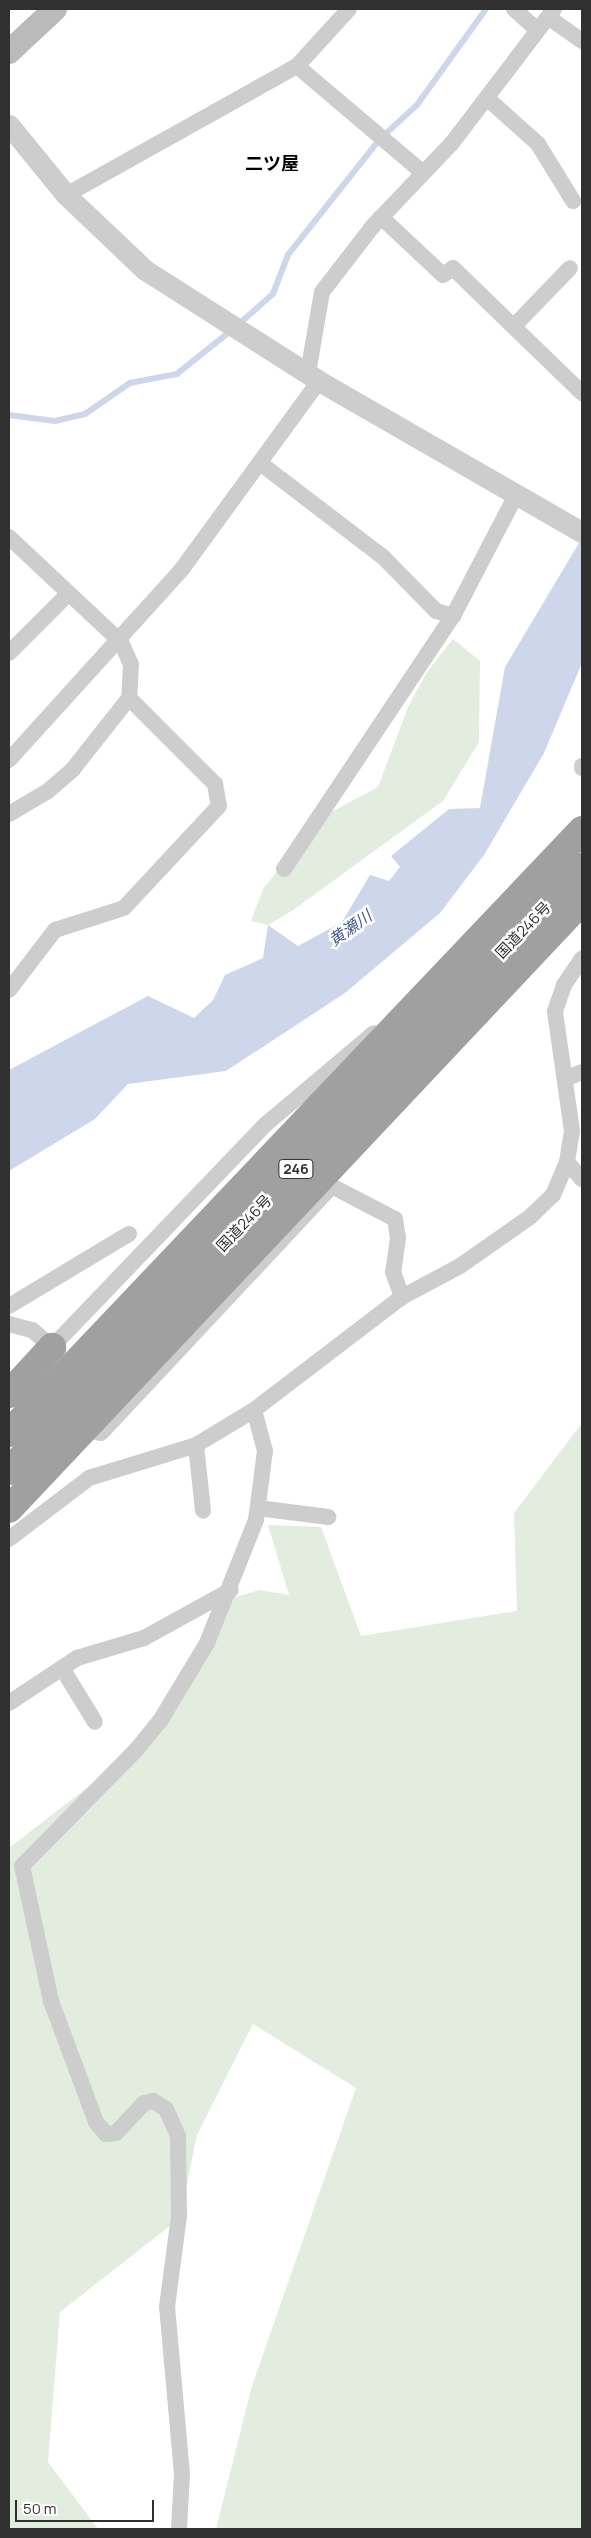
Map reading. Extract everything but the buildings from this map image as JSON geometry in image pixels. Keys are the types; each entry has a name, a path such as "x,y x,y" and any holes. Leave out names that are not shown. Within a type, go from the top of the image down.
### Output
{"highway":[{"name":"国道246号","path":"9,1433 582,829"},
{"name":"国道246号","path":"9,1471 582,867"},
{"path":"9,1509 112,1400 325,1184 582,901"},
{"path":"9,1394 52,1347"}],"main road":[{"path":"9,52 55,9"}],"street":[{"path":"66,195 297,66 349,9"},
{"path":"514,9 546,18 582,41"},
{"path":"9,760 120,642 182,569 260,463 313,377 322,292 381,218 423,173 487,98 546,18"},
{"path":"297,66 370,130 423,173"},
{"path":"487,98 538,144 573,201"},
{"path":"9,125 66,195 145,270 244,336 582,532"},
{"path":"381,218 443,275 453,268 582,393"},
{"path":"515,326 570,268"},
{"path":"260,463 383,558 436,611 453,616"},
{"path":"284,869 453,616 520,497"},
{"path":"9,537 120,642 131,664 128,698 73,769 48,791 9,814"},
{"path":"9,653 68,594"},
{"path":"9,990 55,930 124,908 219,806 216,784 128,698"},
{"path":"52,1347 266,1124 464,957 582,829"},
{"path":"9,1539 89,1478 196,1445 254,1410 402,1297 429,1286 530,1217 553,1194 567,1162 572,1131 575,1075 555,1011 564,986 582,958"},
{"path":"266,1124 325,1184 395,1219 393,1272 402,1297"},
{"path":"567,1162 582,1178"},
{"path":"85,1429 101,1434 325,1184"},
{"path":"9,1306 129,1234"},
{"path":"9,1324 32,1330 112,1400"},
{"path":"179,2529 182,2474 167,2308 179,2216 178,2136 166,2109 153,2101 144,2103 116,2133 106,2134 96,2122 51,2001 15,1869 160,1721 188,1678 231,1590 258,1508 266,1450 254,1410"},
{"path":"196,1445 203,1511"},
{"path":"258,1508 328,1517"},
{"path":"9,1704 77,1658 144,1638 231,1590"},
{"path":"62,1668 96,1722"}],"shaded area":[{"path":"453,639 480,661 479,742 443,801 293,910 268,925 251,921 263,889 320,818 378,787 408,707 427,672"},
{"path":"582,1423 582,2529 216,2529 252,2386 356,2088 253,2024 197,2135 180,2218 60,2312 48,2462 98,2529 9,2529 9,1848 137,1749 226,1600 259,1590 289,1595 268,1525 321,1527 361,1636 517,1611 514,1513"}],"water":[{"name":"黄瀬川","path":"582,538 582,663 544,753 484,855 440,913 345,993 226,1071 128,1084 95,1119 9,1171 9,1070 148,996 194,1018 213,1000 225,975 263,958 268,925 298,946 342,922 370,875 389,881 400,867 391,856 449,809 480,808 505,667"}],"waterway":[{"path":"239,324 273,294 288,255 379,140 417,105 486,9"},
{"path":"9,415 55,421 85,414 130,383 177,374 232,330"}],"district":[{"name":"二ツ屋","path":"272,163"}]}
